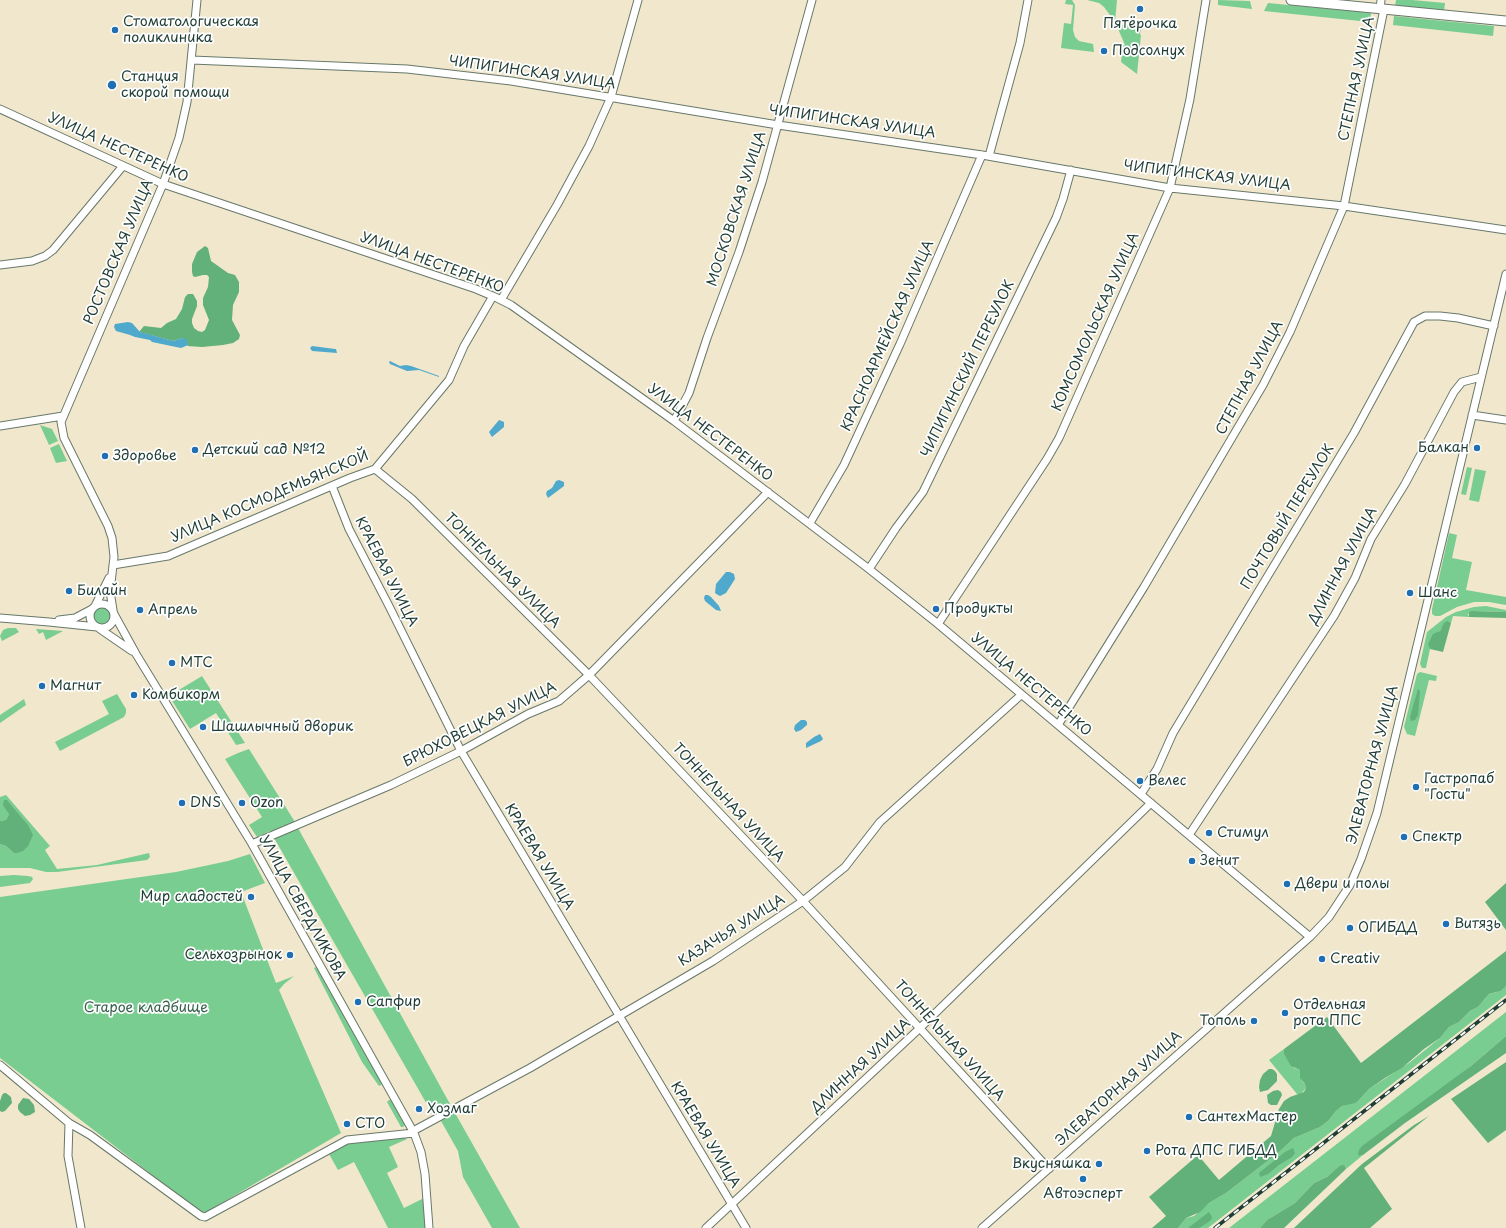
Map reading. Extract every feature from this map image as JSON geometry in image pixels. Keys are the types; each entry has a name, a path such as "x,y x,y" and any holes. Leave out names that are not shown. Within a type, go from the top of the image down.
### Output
{"main road":[{"path":"1291,0 1382,6 1506,21"}],"street":[{"name":"РОСТОВСКАЯ УЛИЦА","path":"63,416 163,184 182,129 192,60 197,0"},
{"path":"501,300 573,178 589,146 611,97 638,0"},
{"name":"МОСКОВСКАЯ УЛИЦА","path":"674,421 689,393 762,182 812,0"},
{"name":"КРАСНОАРМЕЙСКАЯ УЛИЦА","path":"810,523 844,465 986,155 1020,43 1028,0"},
{"name":"КОМСОМОЛЬСКАЯ УЛИЦА","path":"938,624 1047,459 1059,438 1170,188 1190,99 1206,0"},
{"name":"СТЕПНАЯ УЛИЦА","path":"1058,725 1144,587 1263,385 1290,332 1344,206 1382,6"},
{"name":"ЧИПИГИНСКАЯ УЛИЦА","path":"192,60 407,69 512,81 778,125 986,155 1170,188 1344,206 1506,230"},
{"name":"УЛИЦА НЕСТЕРЕНКО","path":"0,109 163,184 493,296 511,305 674,421 870,569 938,624 1310,937"},
{"path":"0,265 32,261 45,256 53,250 123,166"},
{"name":"ЧИПИГИНСКИЙ ПЕРЕУЛОК","path":"870,569 896,528 922,492 1056,218 1071,170"},
{"path":"1482,373 1506,274"},
{"name":"УЛИЦА КОСМОДЕМЬЯНСКОЙ","path":"112,569 168,556 350,478 375,469 449,380 464,346 493,296"},
{"name":"ПОЧТОВЫЙ ПЕРЕУЛОК","path":"1141,794 1157,769 1173,733 1354,432 1414,322 1422,317 1440,316 1458,318 1494,326"},
{"name":"ЭЛЕВАТОРНАЯ УЛИЦА","path":"982,1228 1310,937 1335,910 1350,885 1377,813 1482,373"},
{"name":"ДЛИННАЯ УЛИЦА","path":"1189,835 1334,616 1355,578 1371,539 1405,484 1454,392 1462,382 1482,373"},
{"path":"1472,415 1506,420"},
{"path":"0,426 63,416"},
{"name":"УЛИЦА СВЕРДЛИКОВА","path":"63,416 61,426 64,438 110,532 113,545 110,591 114,612 136,654 252,844 413,1132 420,1148 425,1174 429,1228"},
{"name":"ТОННЕЛЬНАЯ УЛИЦА","path":"375,469 412,499 589,675 803,901 1049,1169"},
{"name":"КРАЕВАЯ УЛИЦА","path":"332,486 349,529 461,750 618,1016 746,1228"},
{"name":"БРЮХОВЕЦКАЯ УЛИЦА","path":"252,844 391,785 523,717 559,701 589,675 768,492"},
{"path":"112,569 103,592 93,608 90,618 91,623 118,640 136,654"},
{"path":"0,618 106,628 110,626 114,619 114,612 105,604 98,604 75,618 49,622"},
{"name":"КАЗАЧЬЯ УЛИЦА","path":"413,1132 530,1068 713,961 803,901 845,867 880,822 1021,695"},
{"name":"ДЛИННАЯ УЛИЦА","path":"706,1228 920,1028 1151,803"},
{"path":"0,1065 69,1123 90,1134 201,1216 205,1217 347,1140 413,1132"},
{"path":"69,1123 68,1156 81,1228"}],"green space":[{"path":"1066,0 1072,0 1075,5 1073,30 1075,37 1079,41 1093,44 1094,52 1061,48 1064,23 1071,24 1073,5 1065,4"},
{"path":"1087,0 1117,0 1115,22 1104,7 1099,3"},
{"path":"1218,0 1250,1 1252,9 1218,5"},
{"path":"1396,0 1445,3 1444,11 1395,6"},
{"path":"1268,3 1371,13 1370,22 1264,11"},
{"path":"1394,16 1494,26 1493,36 1393,25"},
{"path":"1116,24 1141,27 1137,74 1121,62 1123,46 1125,45"},
{"path":"205,246 208,248 211,261 228,273 235,275 239,282 239,292 233,305 232,320 240,335 239,339 233,343 223,345 202,347 187,346 188,345 183,338 173,341 139,332 144,326 161,328 167,323 176,319 182,309 185,297 188,294 193,294 197,301 197,306 192,319 194,328 202,332 205,330 209,320 203,305 203,298 208,287 209,277 207,275 193,276 192,264 197,252"},
{"path":"40,425 52,429 58,441 49,445"},
{"path":"59,444 67,461 56,463 50,448"},
{"path":"1467,467 1472,468 1466,495 1461,494"},
{"path":"1475,469 1486,471 1479,502 1469,500"},
{"path":"1449,533 1457,535 1452,558 1472,562 1466,590 1506,597 1506,605 1489,602 1474,602 1457,607 1440,616 1435,616 1432,614"},
{"path":"1486,606 1506,610 1506,612 1472,611 1468,614 1469,617 1453,616 1451,623 1447,622 1443,626 1429,647 1430,649 1426,668 1422,668 1420,664 1427,632 1446,617 1456,612 1474,607"},
{"path":"98,607 106,607 111,612 109,623 106,625 98,625 93,620 93,612"},
{"path":"1469,612 1506,612 1506,618 1469,617"},
{"path":"1447,621 1451,623 1443,652 1430,649 1428,644 1433,634 1440,631 1444,623"},
{"path":"8,628 16,628 19,632 2,641 0,636 3,630"},
{"path":"36,629 63,631 46,640 43,632 39,634"},
{"path":"1420,672 1437,676 1436,681 1429,680 1415,736 1407,734 1404,727 1417,674"},
{"path":"202,676 245,743 236,745 216,713 190,729 169,696"},
{"path":"1418,689 1420,691 1418,715 1415,720 1411,721 1410,717"},
{"path":"117,694 126,709 124,717 60,751 55,742 109,714 102,701"},
{"path":"24,699 26,705 0,723 0,715"},
{"path":"249,749 295,822 271,833 270,831 257,837 249,825 262,817 225,759"},
{"path":"6,795 50,846 45,850 57,869 97,865 149,853 150,857 147,860 57,872 46,872 30,868 0,868 0,844 6,846 14,853 9,814 6,820 0,821 0,797"},
{"path":"4,800 7,800 28,825 33,835 28,846 23,851 17,853 14,853 6,846 0,844 0,821 6,820 9,814 3,805"},
{"path":"298,828 450,1104 432,1113 274,838"},
{"name":"Старое кладбище","path":"250,854 265,883 241,892 276,983 294,976 279,990 341,1133 203,1214 0,1058 0,897 176,872 228,861"},
{"path":"0,876 28,876 32,877 33,879 30,883 0,887"},
{"path":"1506,883 1506,930 1485,902"},
{"path":"1506,951 1505,987 1500,991 1489,994 1478,1007 1470,1011 1459,1022 1449,1027 1440,1038 1424,1049 1402,1068 1369,1089 1355,1103 1342,1106 1320,1127 1294,1138 1278,1153 1226,1193 1209,1203 1200,1212 1186,1218 1178,1228 1152,1228 1166,1216 1149,1197 1198,1155 1219,1180 1271,1136 1279,1109 1284,1101 1304,1092 1306,1088 1305,1084 1300,1078 1300,1070 1291,1066 1284,1054 1284,1049 1327,1017 1361,1063"},
{"path":"318,966 383,1084 379,1086 362,1062 314,968"},
{"path":"1506,985 1506,995 1208,1228 1178,1228 1186,1218 1194,1216 1209,1203 1226,1193 1278,1153 1294,1138 1320,1127 1342,1106 1359,1100 1369,1089 1409,1063 1440,1038 1449,1027 1459,1022 1470,1011 1478,1007 1489,994 1497,992"},
{"path":"1506,1012 1506,1036 1359,1156 1363,1155 1346,1169 1345,1166 1338,1167 1327,1177 1314,1183 1295,1203 1267,1220 1260,1228 1229,1228"},
{"path":"1506,1036 1506,1053 1405,1123 1363,1155 1359,1156 1359,1150 1362,1146 1471,1066"},
{"path":"1284,1049 1284,1054 1294,1068 1300,1070 1302,1081 1306,1088 1301,1094 1297,1094 1269,1060"},
{"path":"1506,1062 1506,1130 1488,1143 1451,1099"},
{"path":"1269,1069 1272,1069 1277,1074 1277,1081 1268,1090 1260,1092 1260,1080 1263,1074"},
{"path":"1278,1090 1282,1095 1277,1105 1271,1105 1268,1103 1267,1095"},
{"path":"4,1093 11,1097 12,1103 5,1111 2,1112 0,1111 0,1101"},
{"path":"23,1098 29,1099 34,1105 35,1112 25,1116 20,1112 18,1105"},
{"path":"391,1100 405,1125 403,1127 401,1127 387,1102"},
{"path":"455,1113 520,1228 492,1228 463,1177 458,1151 441,1121"},
{"path":"1429,1116 1364,1168 1392,1209 1370,1228 1294,1228 1362,1164 1414,1125"},
{"path":"403,1137 407,1139 389,1147 398,1167 387,1173 404,1208 424,1198 425,1228 388,1228 354,1162 338,1170 329,1154 346,1142"},
{"path":"1293,1148 1295,1153 1292,1157 1268,1174 1260,1177 1259,1173 1285,1152"},
{"path":"1342,1165 1345,1166 1346,1169 1284,1228 1260,1228 1267,1220 1295,1203 1314,1183 1327,1177"},
{"path":"1209,1212 1212,1217 1211,1220 1199,1228 1188,1228"}],"water":[{"path":"128,322 132,323 140,332 173,341 183,338 186,339 188,345 181,348 152,342 150,340 116,331 114,327 115,324"},
{"path":"312,346 336,349 337,353 312,351 310,348"},
{"path":"390,361 400,366 411,366 439,377 419,370 407,371 390,364"},
{"path":"499,420 504,422 504,427 492,437 489,432"},
{"path":"559,480 564,482 564,486 548,498 546,494 547,491 552,488 556,481"},
{"path":"726,572 734,574 735,579 726,593 720,596 715,593 716,584"},
{"path":"705,595 711,597 719,606 721,611 716,610 705,601"},
{"path":"801,720 805,720 807,725 796,732 794,729 795,725"},
{"path":"820,734 823,739 821,741 806,748 806,743"}],"railway":[{"path":"1215,1228 1506,1000"}],"place":[{"name":"Пятёрочка","path":"1140,9"},
{"name":"Стоматологическая поликлиника","path":"115,30"},
{"name":"Подсолнух","path":"1104,51"},
{"name":"Станция скорой помощи","path":"112,85"},
{"name":"Балкан","path":"1477,448"},
{"name":"Детский сад №12","path":"195,450"},
{"name":"Здоровье","path":"105,456"},
{"name":"Билайн","path":"69,591"},
{"name":"Шанс","path":"1410,593"},
{"name":"Продукты","path":"936,609"},
{"name":"Апрель","path":"140,610"},
{"name":"МТС","path":"172,663"},
{"name":"Магнит","path":"42,686"},
{"name":"Комбикорм","path":"134,695"},
{"name":"Шашлычный дворик","path":"203,727"},
{"name":"Велес","path":"1140,781"},
{"name":"Гастропаб \"Гости\"","path":"1416,787"},
{"name":"DNS","path":"182,803"},
{"name":"Ozon","path":"242,803"},
{"name":"Стимул","path":"1209,833"},
{"name":"Спектр","path":"1404,837"},
{"name":"Зенит","path":"1192,861"},
{"name":"Двери и полы","path":"1287,884"},
{"name":"Мир сладостей","path":"251,897"},
{"name":"Витязь","path":"1446,924"},
{"name":"ОГИБДД","path":"1350,928"},
{"name":"Сельхозрынок","path":"290,955"},
{"name":"Creativ","path":"1322,959"},
{"name":"Сапфир","path":"358,1002"},
{"name":"Отдельная рота ППС","path":"1285,1013"},
{"name":"Тополь","path":"1254,1021"},
{"name":"Хозмаг","path":"419,1109"},
{"name":"СантехМастер","path":"1189,1117"},
{"name":"СТО","path":"347,1124"},
{"name":"Рота ДПС ГИБДД","path":"1147,1151"},
{"name":"Вкусняшка","path":"1099,1164"},
{"name":"Автоэсперт","path":"1083,1179"}]}
